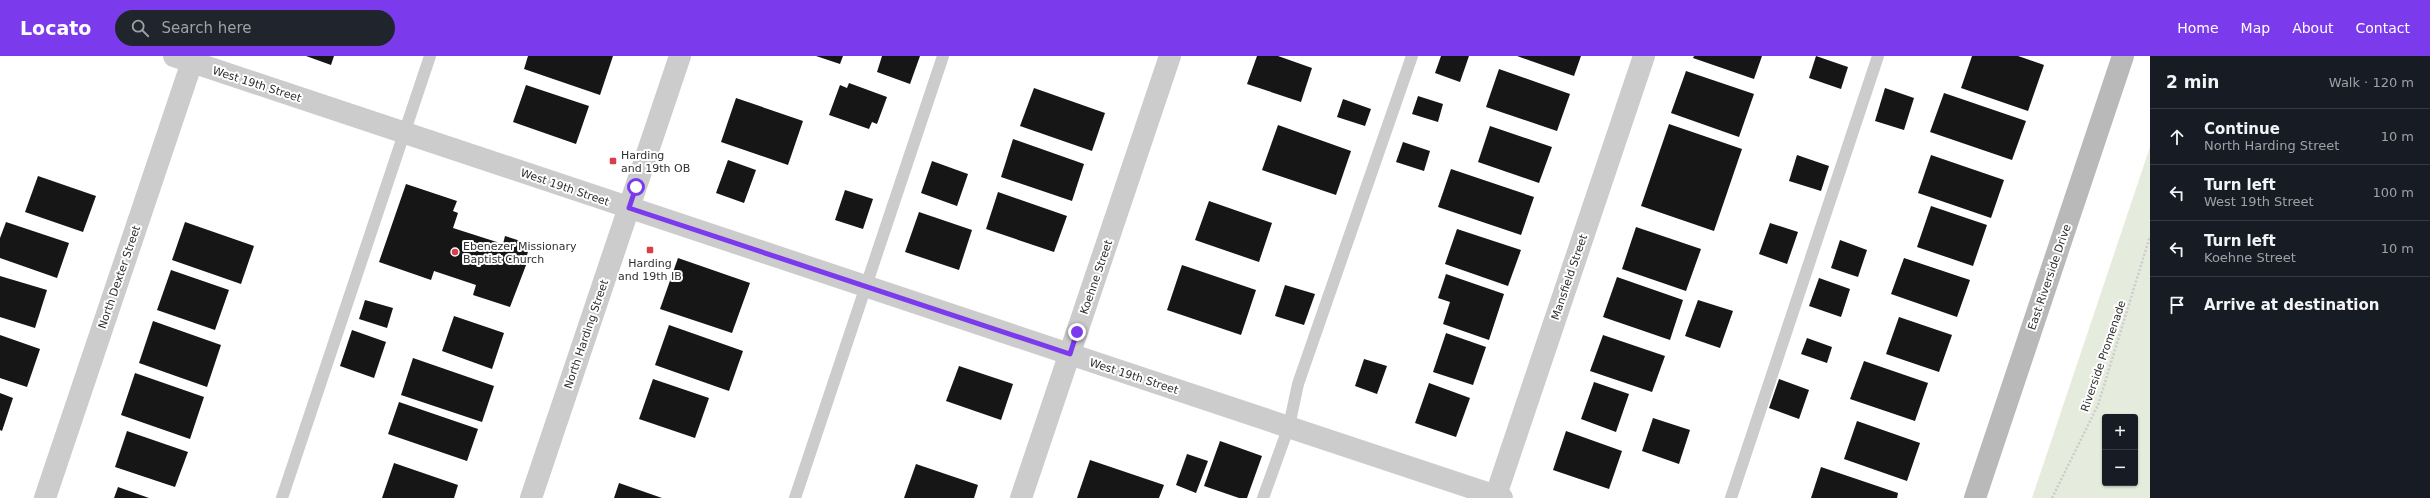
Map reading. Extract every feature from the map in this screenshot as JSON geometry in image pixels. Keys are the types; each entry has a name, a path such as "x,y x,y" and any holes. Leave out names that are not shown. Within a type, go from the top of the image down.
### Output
{"main road":[{"name":"East Riverside Drive","path":"1975,498 2123,56"}],"street":[{"name":"North Harding Street","path":"531,498 680,56"},
{"name":"Koehne Street","path":"1021,498 1170,56"},
{"name":"Mansfield Street","path":"1498,497 1644,56"},
{"name":"West 19th Street","path":"186,58 404,133 1498,497"},
{"name":"North Dexter Street","path":"45,498 186,58"}],"lane":[{"path":"282,498 430,56"},
{"path":"795,498 943,56"},
{"path":"1264,498 1288,427 1298,384 1412,56"},
{"path":"1731,498 1878,56"}],"path":[{"name":"Riverside Promenade","path":"2052,498 2098,405 2150,236"}],"shaded area":[{"path":"2150,147 2150,498 2032,498"}],"building":[{"path":"306,56 334,56 331,65"},
{"path":"528,56 613,56 600,95 524,69"},
{"path":"816,56 843,56 840,64"},
{"path":"882,56 920,56 910,84 877,72"},
{"path":"1257,56 1278,56 1312,68 1301,102 1247,84"},
{"path":"1441,56 1469,56 1460,82 1435,73"},
{"path":"1517,56 1581,56 1574,76"},
{"path":"1694,56 1762,56 1754,79 1693,58"},
{"path":"1816,56 1848,67 1841,89 1809,78"},
{"path":"1972,56 2018,56 2044,65 2028,111 1961,88"},
{"path":"1499,69 1570,94 1557,131 1486,107"},
{"path":"1686,71 1754,94 1739,137 1671,113"},
{"path":"849,83 887,97 877,124 872,122 869,129 829,115 840,85 847,88"},
{"path":"526,85 589,106 576,144 513,122"},
{"path":"1034,88 1105,113 1092,151 1020,126"},
{"path":"1885,88 1914,98 1904,130 1875,121"},
{"path":"1944,93 2026,121 2012,160 1930,132"},
{"path":"1418,96 1443,104 1438,122 1412,114"},
{"path":"736,98 803,121 788,165 721,142"},
{"path":"1343,99 1371,109 1365,126 1337,117"},
{"path":"1669,124 1742,149 1714,231 1641,206"},
{"path":"1278,125 1351,151 1336,195 1262,170"},
{"path":"1490,126 1552,147 1539,183 1478,162"},
{"path":"1013,139 1084,164 1072,201 1001,177"},
{"path":"1403,142 1430,151 1424,171 1396,162"},
{"path":"1797,155 1829,166 1821,191 1789,181"},
{"path":"1931,155 2004,180 1991,218 1918,193"},
{"path":"728,160 756,170 744,203 716,193"},
{"path":"932,161 968,174 957,206 921,193"},
{"path":"1451,169 1534,197 1521,235 1438,207"},
{"path":"38,176 96,196 83,232 25,212"},
{"name":"Ebenezer Missionary Baptist Church","path":"406,184 457,201 453,211 458,213 453,228 503,244 505,236 530,244 526,259 528,260 510,307 473,295 476,285 434,271 431,280 379,262"},
{"path":"845,190 873,199 863,229 835,220"},
{"path":"998,192 1067,216 1054,252 986,229"},
{"path":"1209,201 1272,223 1259,262 1195,240"},
{"path":"1931,206 1987,225 1973,266 1917,247"},
{"path":"919,212 972,230 959,270 905,252"},
{"path":"6,222 69,243 57,278 0,258 0,238"},
{"path":"185,222 254,246 241,284 172,260"},
{"path":"1770,223 1798,232 1787,264 1759,254"},
{"path":"1636,227 1701,249 1686,291 1622,269"},
{"path":"1457,229 1521,250 1508,286 1445,264"},
{"path":"1840,240 1867,250 1858,277 1831,268"},
{"path":"678,258 750,283 732,333 660,309"},
{"path":"1904,258 1970,280 1957,317 1891,294"},
{"path":"1182,265 1256,290 1241,335 1167,310"},
{"path":"171,270 229,290 215,330 157,310"},
{"path":"1446,274 1504,294 1489,340 1443,324 1450,302 1438,298"},
{"path":"0,276 47,290 35,328 0,317"},
{"path":"1617,277 1683,300 1670,340 1603,317"},
{"path":"1819,278 1850,289 1841,317 1809,306"},
{"path":"1285,285 1315,294 1304,325 1275,316"},
{"path":"365,300 393,308 387,328 359,319"},
{"path":"1698,300 1733,311 1720,348 1685,336"},
{"path":"454,316 504,333 492,369 442,351"},
{"path":"1899,317 1952,335 1939,372 1886,354"},
{"path":"153,321 221,345 207,387 139,363"},
{"path":"669,325 743,351 729,391 655,365"},
{"path":"352,330 386,342 374,378 340,366"},
{"path":"1446,333 1486,347 1473,385 1433,372"},
{"path":"0,335 40,349 27,387 0,378"},
{"path":"1603,335 1665,356 1652,392 1590,371"},
{"path":"1807,338 1832,347 1827,363 1801,354"},
{"path":"413,358 494,386 482,422 401,395"},
{"path":"1364,359 1387,366 1377,394 1355,386"},
{"path":"1864,361 1928,383 1915,421 1850,399"},
{"path":"959,366 1013,384 1001,420 946,401"},
{"path":"135,373 204,397 190,439 121,415"},
{"path":"653,379 709,398 695,438 639,419"},
{"path":"1779,379 1809,390 1799,419 1769,408"},
{"path":"1594,382 1629,394 1616,432 1581,419"},
{"path":"1429,383 1470,398 1456,437 1415,423"},
{"path":"0,393 13,398 2,431 0,430"},
{"path":"399,402 478,429 467,461 388,434"},
{"path":"1653,418 1690,430 1679,464 1642,451"},
{"path":"1857,421 1920,443 1907,481 1844,459"},
{"path":"127,431 188,452 175,487 115,467"},
{"path":"1566,431 1622,451 1609,489 1553,470"},
{"path":"1220,441 1262,456 1247,498 1239,498 1204,486"},
{"path":"1187,454 1208,461 1196,493 1176,485"},
{"path":"1090,460 1164,485 1159,498 1077,498"},
{"path":"394,463 458,485 454,498 382,498"},
{"path":"916,464 978,485 974,498 904,498"},
{"path":"1821,467 1898,493 1897,498 1811,498"},
{"path":"619,483 662,498 614,498"},
{"path":"118,487 149,498 114,498"}],"place":[{"name":"Harding and 19th OB","path":"613,161"},
{"name":"Harding and 19th IB","path":"650,250"},
{"name":"Ebenezer Missionary Baptist Church","path":"455,252"}],"route":[{"path":"636,187 629,208 1070,354 1077,332"}]}
